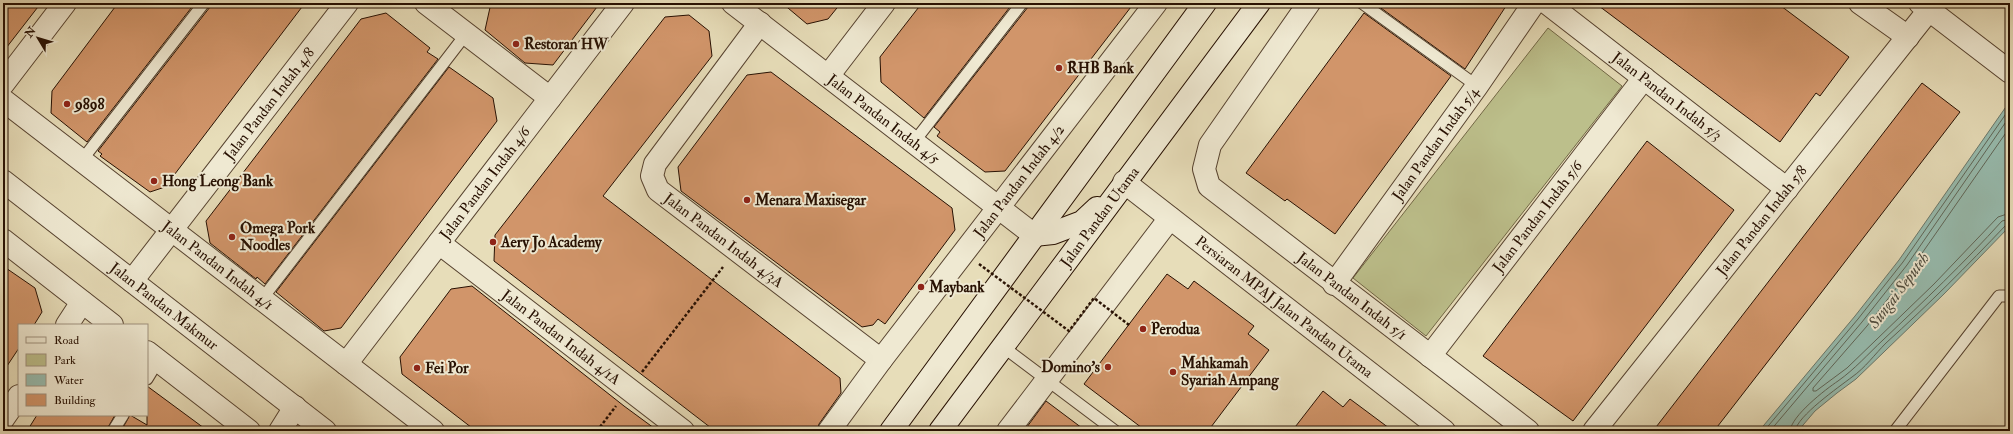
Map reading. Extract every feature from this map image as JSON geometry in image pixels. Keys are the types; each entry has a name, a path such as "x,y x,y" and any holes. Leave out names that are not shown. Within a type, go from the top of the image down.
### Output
{"street":[{"path":"3,84 65,3"},
{"name":"Jalan Pandan Indah 4/8","path":"132,281 347,3"},
{"path":"426,3 451,11 466,34 550,98"},
{"name":"Jalan Pandan Indah 4/6","path":"346,364 623,3"},
{"path":"828,76 884,3"},
{"name":"Jalan Pandan Indah 4/2","path":"881,360 1156,3"},
{"path":"891,431 1205,3"},
{"name":"Jalan Pandan Utama","path":"940,431 1124,182 1259,3"},
{"name":"Jalan Pandan Indah 5/1","path":"1310,3 1210,145 1204,169 1209,186 1334,284 1528,431"},
{"name":"Jalan Pandan Indah 5/4","path":"1334,284 1477,86 1534,3"},
{"name":"Jalan Pandan Indah 5/3","path":"1547,3 1787,189"},
{"path":"1860,3 1908,37"},
{"path":"1925,7 2008,71"},
{"name":"Jalan Pandan Indah 5/8","path":"1594,431 1908,37 1925,7"},
{"name":"Jalan Pandan Indah 4/5","path":"749,11 828,76 1034,235"},
{"name":"Jalan Pandan Indah 4/3A","path":"749,11 655,164 652,176 658,190 881,360"},
{"name":"Jalan Pandan Indah 5/6","path":"1430,356 1644,78"},
{"name":"Jalan Pandan Indah 4/1","path":"3,100 433,431"},
{"name":"Jalan Pandan Makmur","path":"3,181 295,407 319,429"},
{"path":"1034,235 1053,233 1082,222 1124,182"},
{"name":"Persiaran MPAJ Jalan Pandan Utama","path":"1124,182 1444,431"},
{"path":"1008,431 1170,218"},
{"path":"3,240 88,313 110,324"},
{"name":"Jalan Pandan Indah 4/1A","path":"439,243 683,431"},
{"path":"69,324 88,313"},
{"path":"829,431 881,360"},
{"path":"151,364 238,428"},
{"path":"3,419 18,397"},
{"path":"280,431 295,407"},
{"path":"13,431 23,416"}],"lane":[{"path":"82,160 204,3"},
{"path":"914,142 1022,3"},
{"path":"1362,3 1477,86"},
{"path":"262,299 466,34"},
{"path":"1895,431 1999,296 2010,296"},
{"path":"1002,346 1115,431"},
{"path":"113,431 122,416"}],"path":[{"path":"597,431 736,250"},
{"path":"980,264 1069,331 1094,298 1129,325"}],"green space":[{"path":"1548,28 1622,86 1426,336 1353,278"}],"water":[{"name":"Sungai Seputeh","path":"2010,101 2010,226 1944,294 1856,379 1815,411 1798,431 1759,431 1855,316 1899,260"}],"building":[{"path":"3,3 41,3 3,52"},
{"path":"118,3 195,3 87,142 51,113 52,91"},
{"path":"211,3 305,3 165,187 150,192 100,156 102,154 98,151 210,7"},
{"path":"491,3 600,3 553,65 525,63 485,30"},
{"path":"782,3 841,3 828,19 807,24"},
{"path":"922,3 1013,3 924,118 881,82 880,57"},
{"path":"1029,3 1134,3 1005,171 985,172 937,136 940,132 934,127 1028,7"},
{"path":"1374,3 1508,3 1465,69"},
{"path":"1595,3 1777,3 1849,57 1820,96 1816,93 1780,142"},
{"path":"386,13 430,48 427,52 438,59 265,284 257,277 256,279 210,243 206,221 361,19"},
{"path":"1364,13 1451,76 1335,234 1287,199 1285,201 1246,173"},
{"path":"689,15 709,31 712,56 603,196 840,378 841,393 819,424 817,431 715,431 494,261 495,235 665,17"},
{"path":"449,67 493,98 497,121 341,328 324,331 276,292"},
{"path":"771,72 952,208 955,230 885,324 878,319 873,325 862,327 681,191 678,167 747,75"},
{"path":"1922,83 1960,112 1821,293 1714,431 1653,431"},
{"path":"1647,141 1734,210 1573,421 1483,356"},
{"path":"3,266 35,288 42,312 35,324 18,324 18,350 3,372"},
{"path":"1167,274 1188,289 1194,281 1254,326 1248,334 1269,350 1208,431 1146,431 1084,384"},
{"path":"472,286 658,431 476,431 402,374 400,357 451,289"},
{"path":"148,387 208,431 121,431 129,416 147,425"},
{"path":"1323,391 1343,407 1350,399 1393,431 1292,431"},
{"path":"1046,401 1086,431 1024,431"},
{"path":"36,416 114,416 106,431 27,431"}],"place":[{"name":"Restoran HW","path":"516,44"},
{"name":"RHB Bank","path":"1059,68"},
{"name":"9898","path":"67,104"},
{"name":"Hong Leong Bank","path":"154,181"},
{"name":"Menara Maxisegar","path":"747,200"},
{"name":"Omega Pork Noodles","path":"232,237"},
{"name":"Aery Jo Academy","path":"493,242"},
{"name":"Maybank","path":"921,287"},
{"name":"Perodua","path":"1143,329"},
{"name":"Domino's","path":"1108,367"},
{"name":"Fei Por","path":"417,368"},
{"name":"Mahkamah Syariah Ampang","path":"1173,372"}]}
